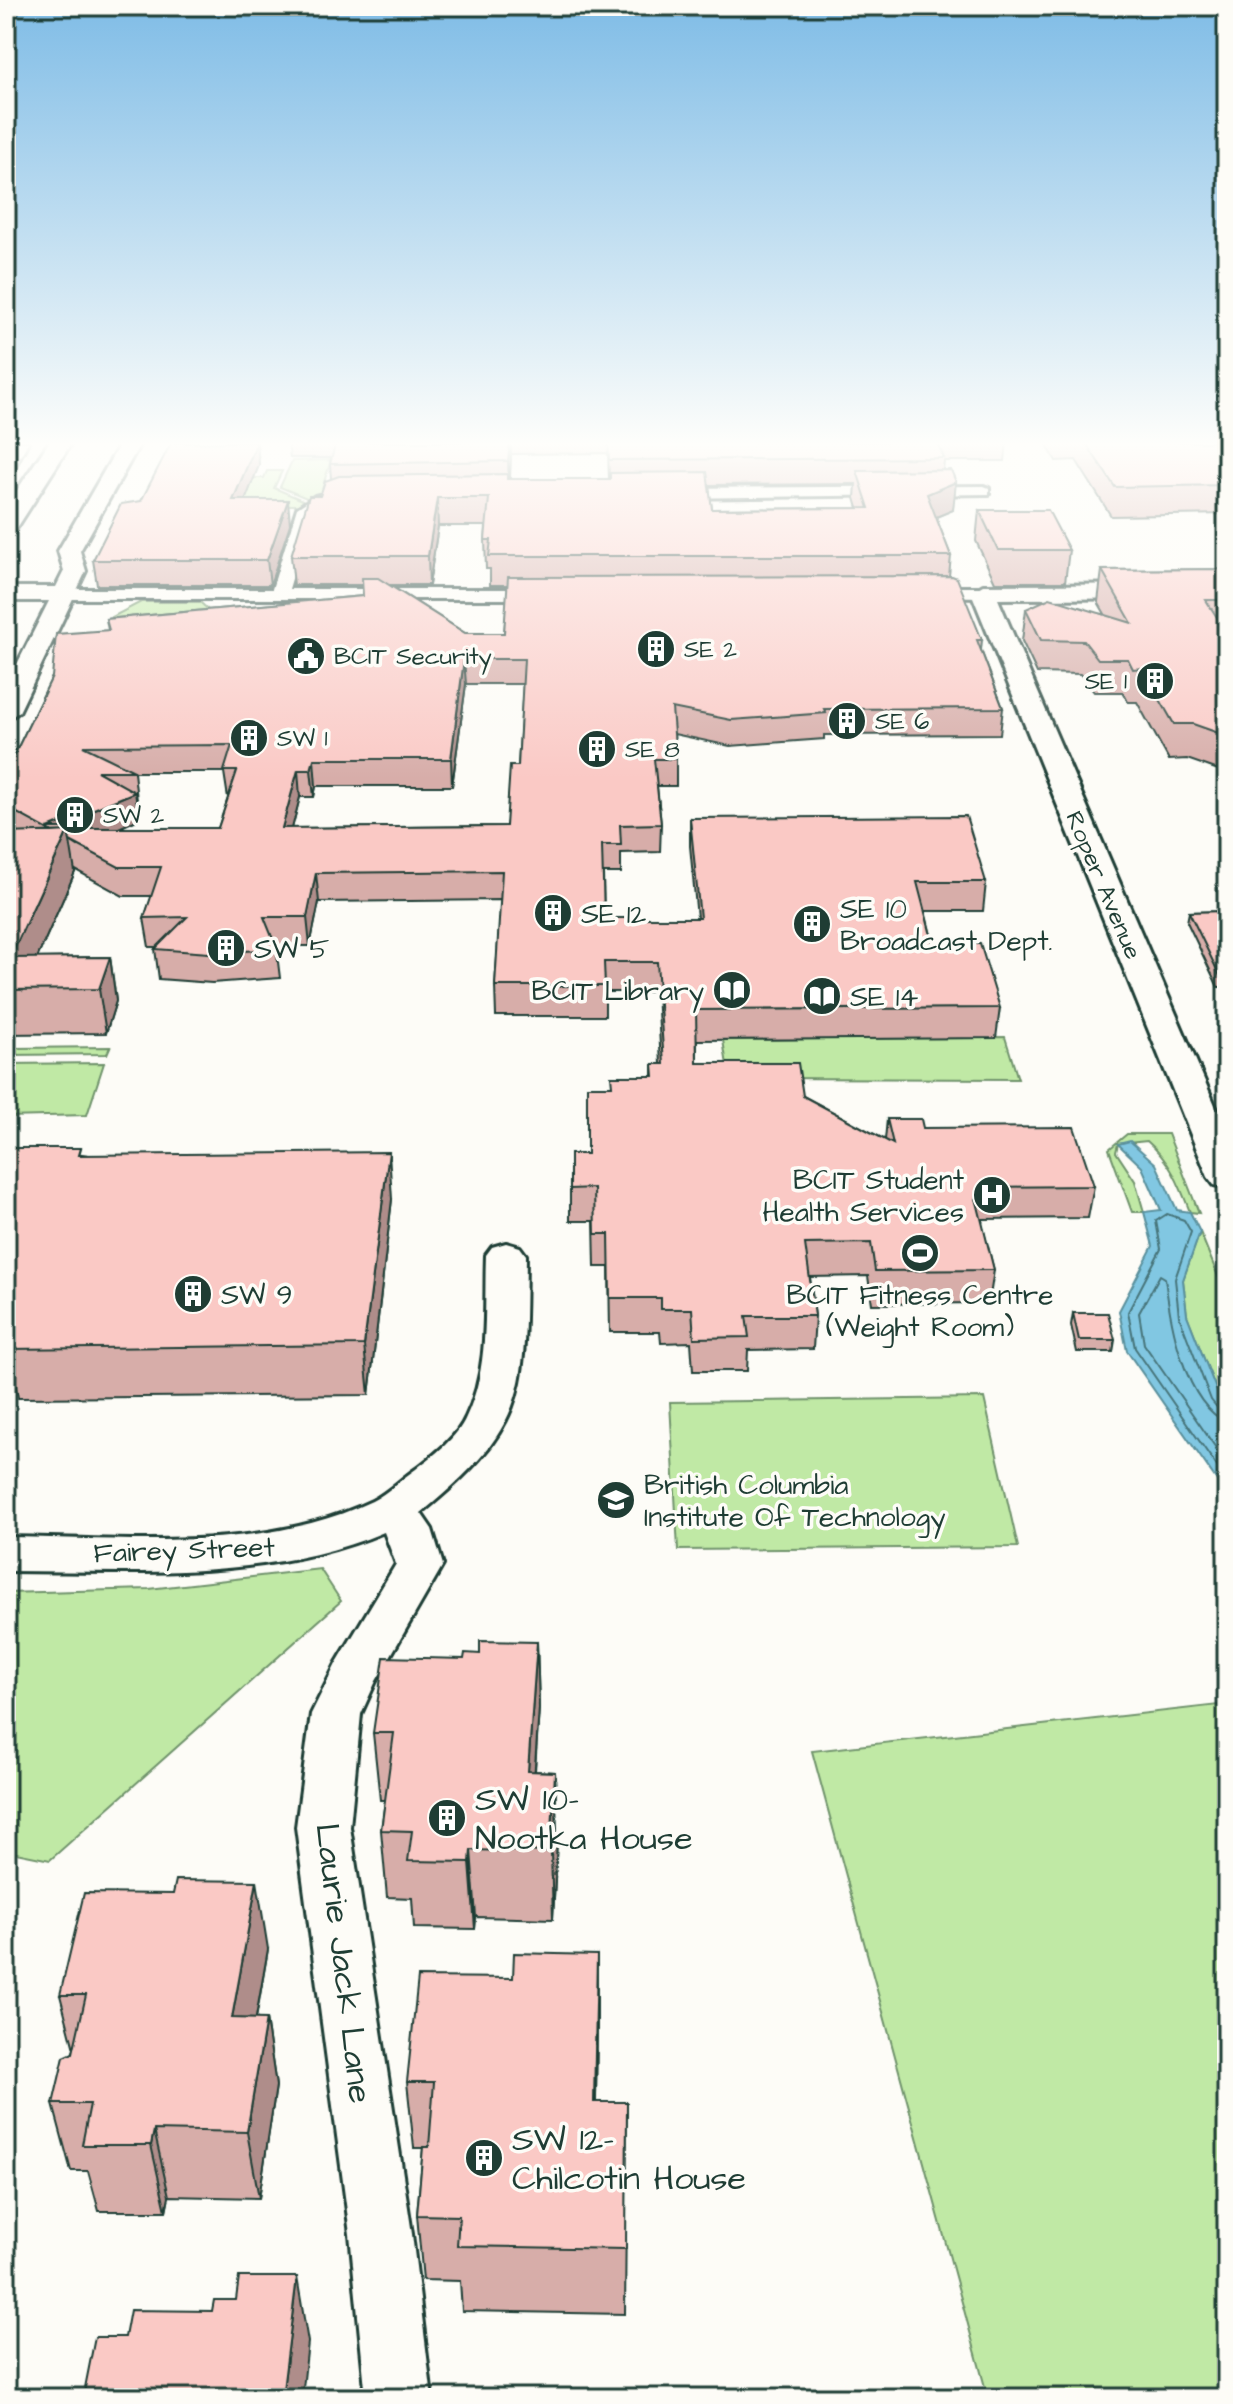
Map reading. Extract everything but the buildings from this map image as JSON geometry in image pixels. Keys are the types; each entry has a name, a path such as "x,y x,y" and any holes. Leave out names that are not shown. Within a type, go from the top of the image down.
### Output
{"street":[{"path":"6,712 75,571 70,554"},
{"path":"279,595 291,554"},
{"path":"904,593 1227,591"},
{"name":"Roper Avenue","path":"983,592 1227,1177"},
{"path":"6,594 565,594"},
{"name":"Fairey Street","path":"6,1554 232,1552 289,1545 341,1532 391,1511 443,1471 488,1418 499,1385 506,1255"},
{"name":"Laurie Jack Lane","path":"391,1511 409,1529 420,1565 353,1677 336,1714 323,1827 381,2234 399,2398"}],"green space":[{"path":"141,602 200,602 224,625 116,635 112,617"},
{"path":"1005,1037 1018,1079 729,1078 723,1040"},
{"path":"110,1047 107,1054 9,1055 12,1048"},
{"path":"104,1063 87,1115 6,1117 6,1064"},
{"path":"1127,1134 1168,1134 1199,1213 1190,1212 1173,1173 1147,1141 1118,1144 1116,1152 1135,1181 1144,1212 1132,1212 1109,1149"},
{"path":"1200,1232 1227,1298 1227,1407 1219,1397 1187,1315 1183,1280"},
{"path":"984,1398 1018,1547 678,1550 670,1402"},
{"path":"320,1569 341,1601 50,1860 6,1851 6,1593 149,1589"},
{"path":"1227,1704 1227,2398 988,2398 812,1751"}],"water":[{"path":"1130,1141 1156,1164 1177,1210 1190,1212 1200,1232 1183,1280 1187,1315 1219,1397 1227,1407 1227,1495 1127,1351 1119,1311 1153,1246 1144,1212 1161,1210 1142,1167 1118,1144"}],"place":[{"name":"SE 2","path":"656,649"},
{"name":"BCIT Security","path":"306,656"},
{"name":"SE 1","path":"1155,681"},
{"name":"SE 6","path":"847,721"},
{"name":"SW 1","path":"249,738"},
{"name":"SE 8","path":"597,749"},
{"name":"SW 2","path":"75,815"},
{"name":"SE 12","path":"553,913"},
{"name":"SE 10 Broadcast Dept.","path":"812,924"},
{"name":"SW 5","path":"226,948"},
{"name":"BCIT Library","path":"732,990"},
{"name":"SE 14","path":"822,996"},
{"name":"BCIT Student Health Services","path":"992,1195"},
{"name":"BCIT Fitness Centre (Weight Room)","path":"920,1253"},
{"name":"SW 9","path":"193,1294"},
{"name":"British Columbia Institute Of Technology","path":"616,1500"},
{"name":"SW 10- Nootka House","path":"447,1818"},
{"name":"SW 12- Chilcotin House","path":"484,2158"}]}
